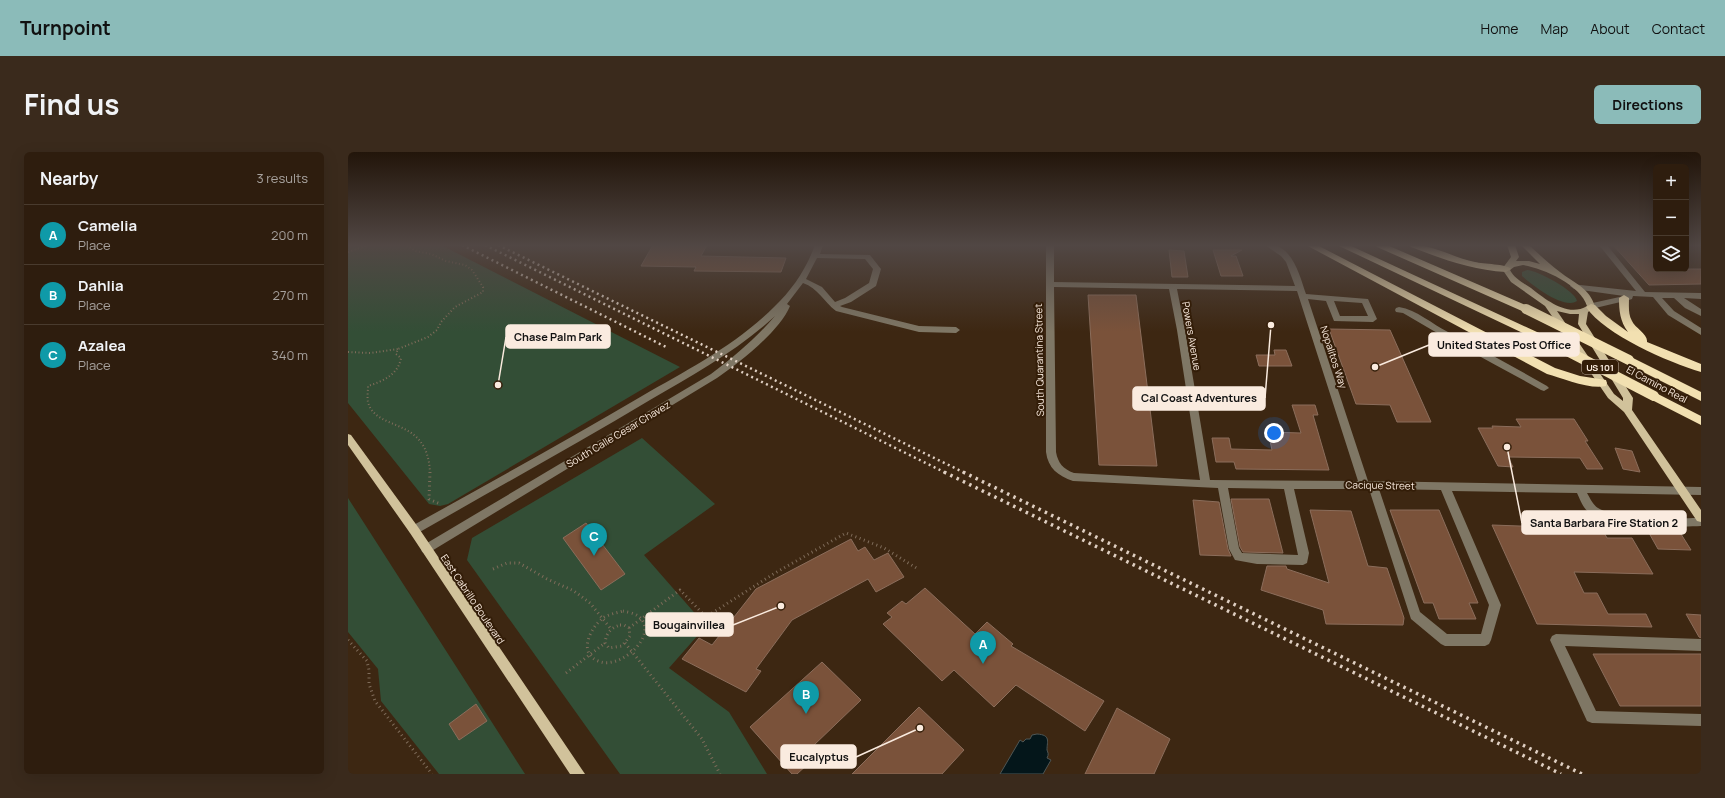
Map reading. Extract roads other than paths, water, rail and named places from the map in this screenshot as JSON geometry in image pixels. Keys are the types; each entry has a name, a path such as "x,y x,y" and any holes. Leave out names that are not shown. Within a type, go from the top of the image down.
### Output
{"highway":[{"path":"1366,274 1551,371 1580,380 1602,383"},
{"name":"El Camino Real","path":"1404,274 1546,340 1701,421"},
{"name":"El Camino Real","path":"1446,274 1526,309 1701,397"},
{"path":"1624,298 1624,317 1626,322 1632,330 1651,347"},
{"path":"1589,308 1618,330 1651,347 1701,368"}],"main road":[{"path":"1509,274 1516,282 1548,305 1567,311 1589,308"},
{"path":"1557,274 1583,292 1589,299 1589,308 1582,324 1628,398 1627,410"},
{"path":"1548,305 1611,396 1627,410 1701,518"},
{"name":"East Cabrillo Boulevard","path":"348,438 414,530 578,774"}],"street":[{"name":"South Calle Cesar Chavez","path":"414,530 624,412 739,341 789,297 805,274"},
{"path":"834,305 848,300 874,284 876,274"},
{"name":"South Quarantina Street","path":"1049,274 1051,452 1053,463 1061,472"},
{"name":"Nopalitos Way","path":"1293,274 1415,615 1445,640 1485,640 1495,605 1445,487"},
{"path":"1624,274 1640,295"},
{"path":"801,280 811,283 819,288 834,305 847,311 919,329 956,330"},
{"path":"1049,284 1172,286 1301,293 1329,298 1365,300 1373,319 1337,320 1329,298"},
{"name":"Powers Avenue","path":"1172,286 1181,330 1206,484"},
{"path":"1574,286 1640,295 1701,296"},
{"path":"1589,308 1640,295"},
{"path":"1656,295 1670,313 1701,332"},
{"path":"1677,296 1686,305 1701,313"},
{"name":"South Calle Cesar Chavez","path":"426,549 714,376 735,361 760,339 784,311 789,297"},
{"path":"1663,304 1686,305"},
{"path":"1399,310 1405,311 1444,334 1460,341 1544,388"},
{"name":"Cacique Street","path":"1061,472 1080,479 1206,484 1369,485 1701,491"},
{"path":"1222,484 1234,548 1239,557 1257,560 1303,560 1304,553 1288,485"},
{"path":"1579,488 1593,510 1606,516 1628,520 1701,522"},
{"path":"1701,645 1556,640 1592,717 1701,720"}],"railway":[{"path":"520,274 668,348"},
{"path":"544,274 946,473"},
{"path":"557,274 965,473"},
{"path":"944,472 1561,774"},
{"path":"963,472 1582,774"}],"place":[{"name":"Cal Coast Adventures","path":"1271,325"},
{"name":"United States Post Office","path":"1375,367"},
{"name":"Chase Palm Park","path":"498,385"},
{"name":"Santa Barbara Fire Station 2","path":"1507,447"},
{"name":"Azalea","path":"594,556"},
{"name":"Bougainvillea","path":"781,606"},
{"name":"Camelia","path":"983,664"},
{"name":"Dahlia","path":"806,714"},
{"name":"Eucalyptus","path":"920,728"}]}
